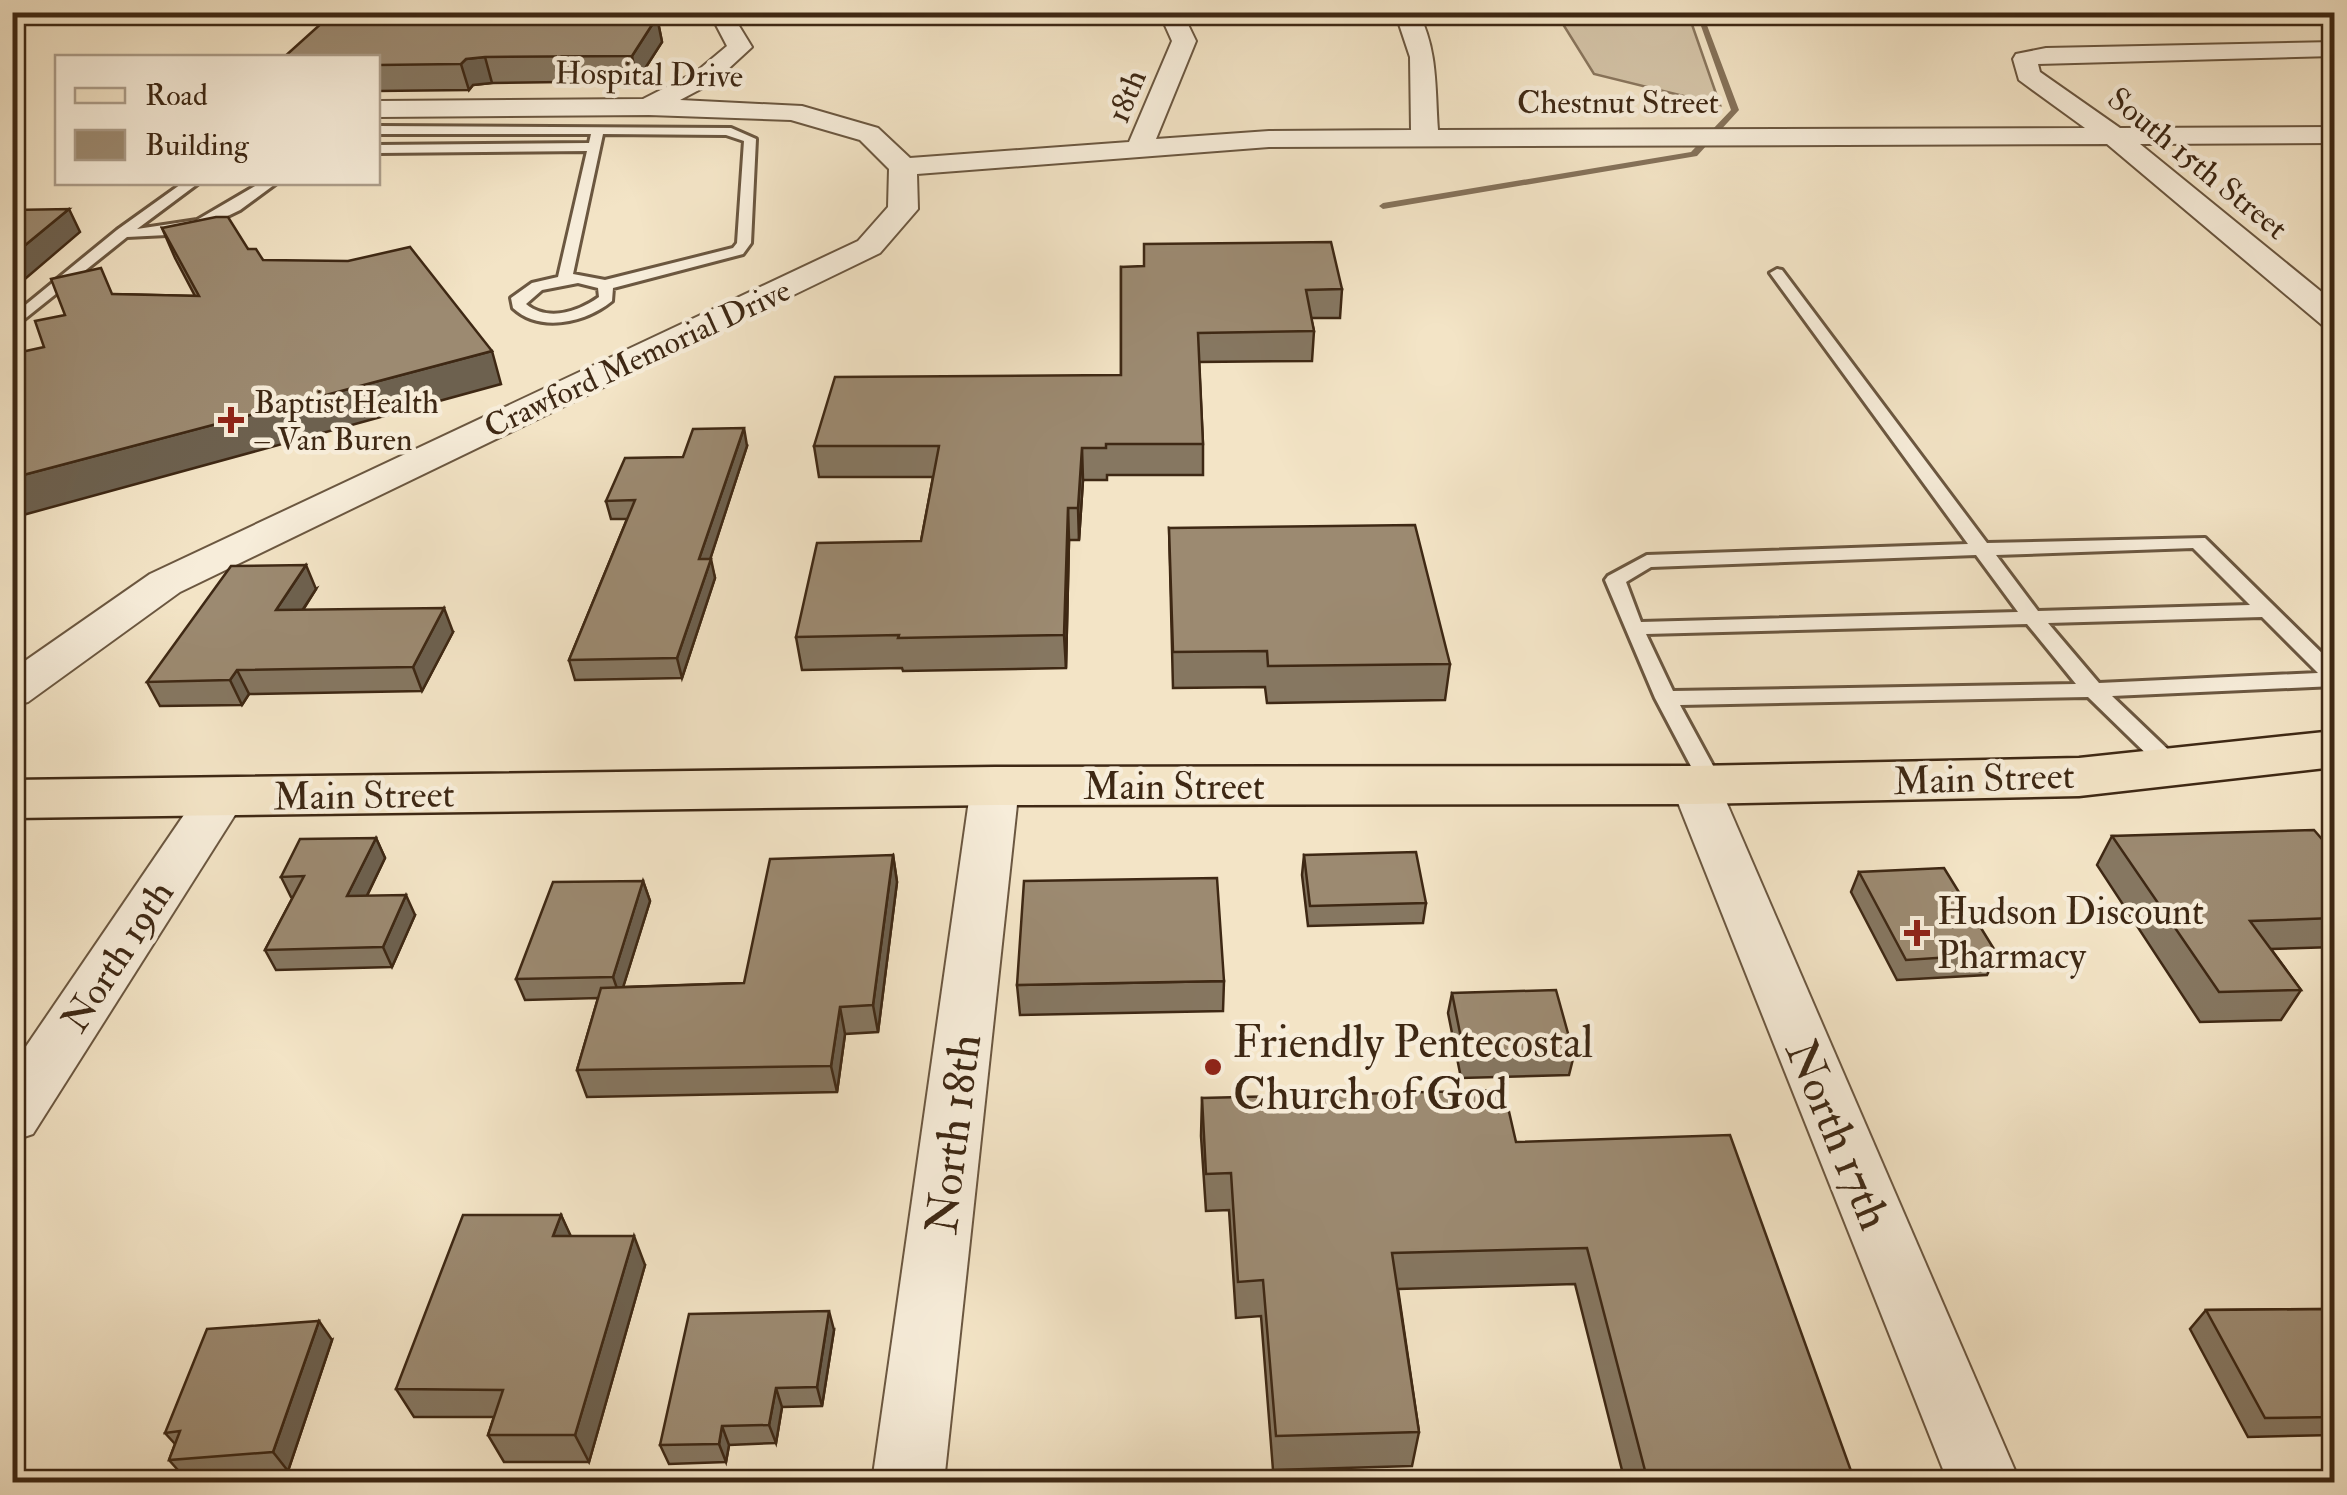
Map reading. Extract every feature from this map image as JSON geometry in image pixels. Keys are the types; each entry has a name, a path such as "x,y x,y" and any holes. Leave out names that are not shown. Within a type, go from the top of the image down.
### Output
{"main road":[{"name":"Main Street","path":"12,799 995,786 1703,784 2079,776 2334,748"}],"street":[{"path":"649,107 705,77 740,47 725,21 710,12"},
{"name":"18th","path":"1139,148 1184,41 1170,12"},
{"path":"1406,12 1418,32 1422,51 1425,138"},
{"name":"South 15th Street","path":"2334,50 2177,50 2046,55 2025,60 2028,75 2114,136 2334,318"},
{"name":"Hospital Drive","path":"380,109 599,129 649,107 793,112 869,134 902,167"},
{"name":"Chestnut Street","path":"902,167 1269,139 2334,135"},
{"name":"Crawford Memorial Drive","path":"12,692 165,582 869,248 903,209 902,167"},
{"name":"North 17th","path":"1703,784 1984,1482"},
{"name":"North 18th","path":"908,1482 995,786"},
{"name":"North 19th","path":"12,1116 222,796"}],"lane":[{"path":"380,148 599,129"},
{"path":"565,279 599,129"},
{"path":"380,130 727,131 750,140 744,243 738,250 605,286"},
{"path":"12,324 122,234 190,185"},
{"path":"122,234 154,234 206,224 267,185"},
{"path":"1777,273 2032,617 2093,690 2172,766"},
{"path":"565,279 590,279 605,286 609,291 600,304 574,315 544,317 521,311 519,298 526,292 565,279"},
{"path":"1703,784 1632,628 1615,580 1647,560 2198,542 2334,678"},
{"path":"1632,628 2266,611"},
{"path":"1666,698 2093,690 2334,678"}],"shaded area":[{"path":"1556,13 1688,13 1720,105 1594,74"}],"building":[{"path":"657,17 632,56 485,57 466,59 461,64 380,65 380,55 286,55 324,21"},
{"path":"69,209 12,256 12,210"},
{"path":"228,217 248,249 256,249 263,260 348,261 410,247 492,351 12,478 12,354 44,347 35,321 65,315 51,279 101,268 112,294 199,296 162,228"},
{"path":"1331,242 1342,289 1306,290 1314,331 1198,333 1203,444 1106,444 1106,448 1082,448 1078,508 1068,508 1064,635 796,637 817,543 921,541 939,446 814,446 835,377 1121,375 1121,267 1144,266 1144,244"},
{"path":"744,428 699,559 711,559 677,658 569,660 635,500 606,501 625,458 683,457 693,429"},
{"path":"1415,525 1450,664 1268,666 1267,651 1173,652 1169,528"},
{"path":"306,565 276,610 444,608 413,667 237,670 230,680 147,682 231,566"},
{"path":"2314,830 2328,846 2334,846 2334,918 2250,921 2301,990 2219,992 2112,836"},
{"path":"376,838 347,896 406,895 383,947 265,950 304,876 281,877 300,839"},
{"path":"1416,852 1426,903 1310,906 1304,855"},
{"path":"893,855 873,1005 840,1007 831,1066 577,1070 601,988 744,983 770,859"},
{"name":"Hudson Discount Pharmacy","path":"1944,868 1997,954 1906,960 1859,872"},
{"path":"1217,878 1224,981 1017,985 1024,881"},
{"path":"643,881 613,977 516,979 553,882"},
{"path":"1556,990 1574,1055 1465,1058 1452,993"},
{"path":"1504,1090 1516,1142 1730,1135 1855,1482 1648,1482 1587,1248 1392,1253 1419,1432 1276,1436 1263,1280 1238,1282 1231,1173 1206,1174 1202,1098"},
{"path":"463,1215 561,1215 553,1236 634,1236 575,1435 488,1435 503,1390 396,1389"},
{"path":"2334,1309 2334,1417 2265,1418 2206,1310"},
{"path":"829,1311 817,1387 776,1388 769,1425 722,1426 719,1444 660,1445 689,1314"},
{"path":"319,1321 273,1452 169,1460 180,1431 165,1433 207,1329"}],"waterway":[{"path":"1383,206 1694,154 1735,110 1699,12"}],"place":[{"name":"Baptist Health – Van Buren","path":"231,420"},
{"name":"Hudson Discount Pharmacy","path":"1917,933"},
{"name":"Friendly Pentecostal Church of God","path":"1213,1067"}]}
